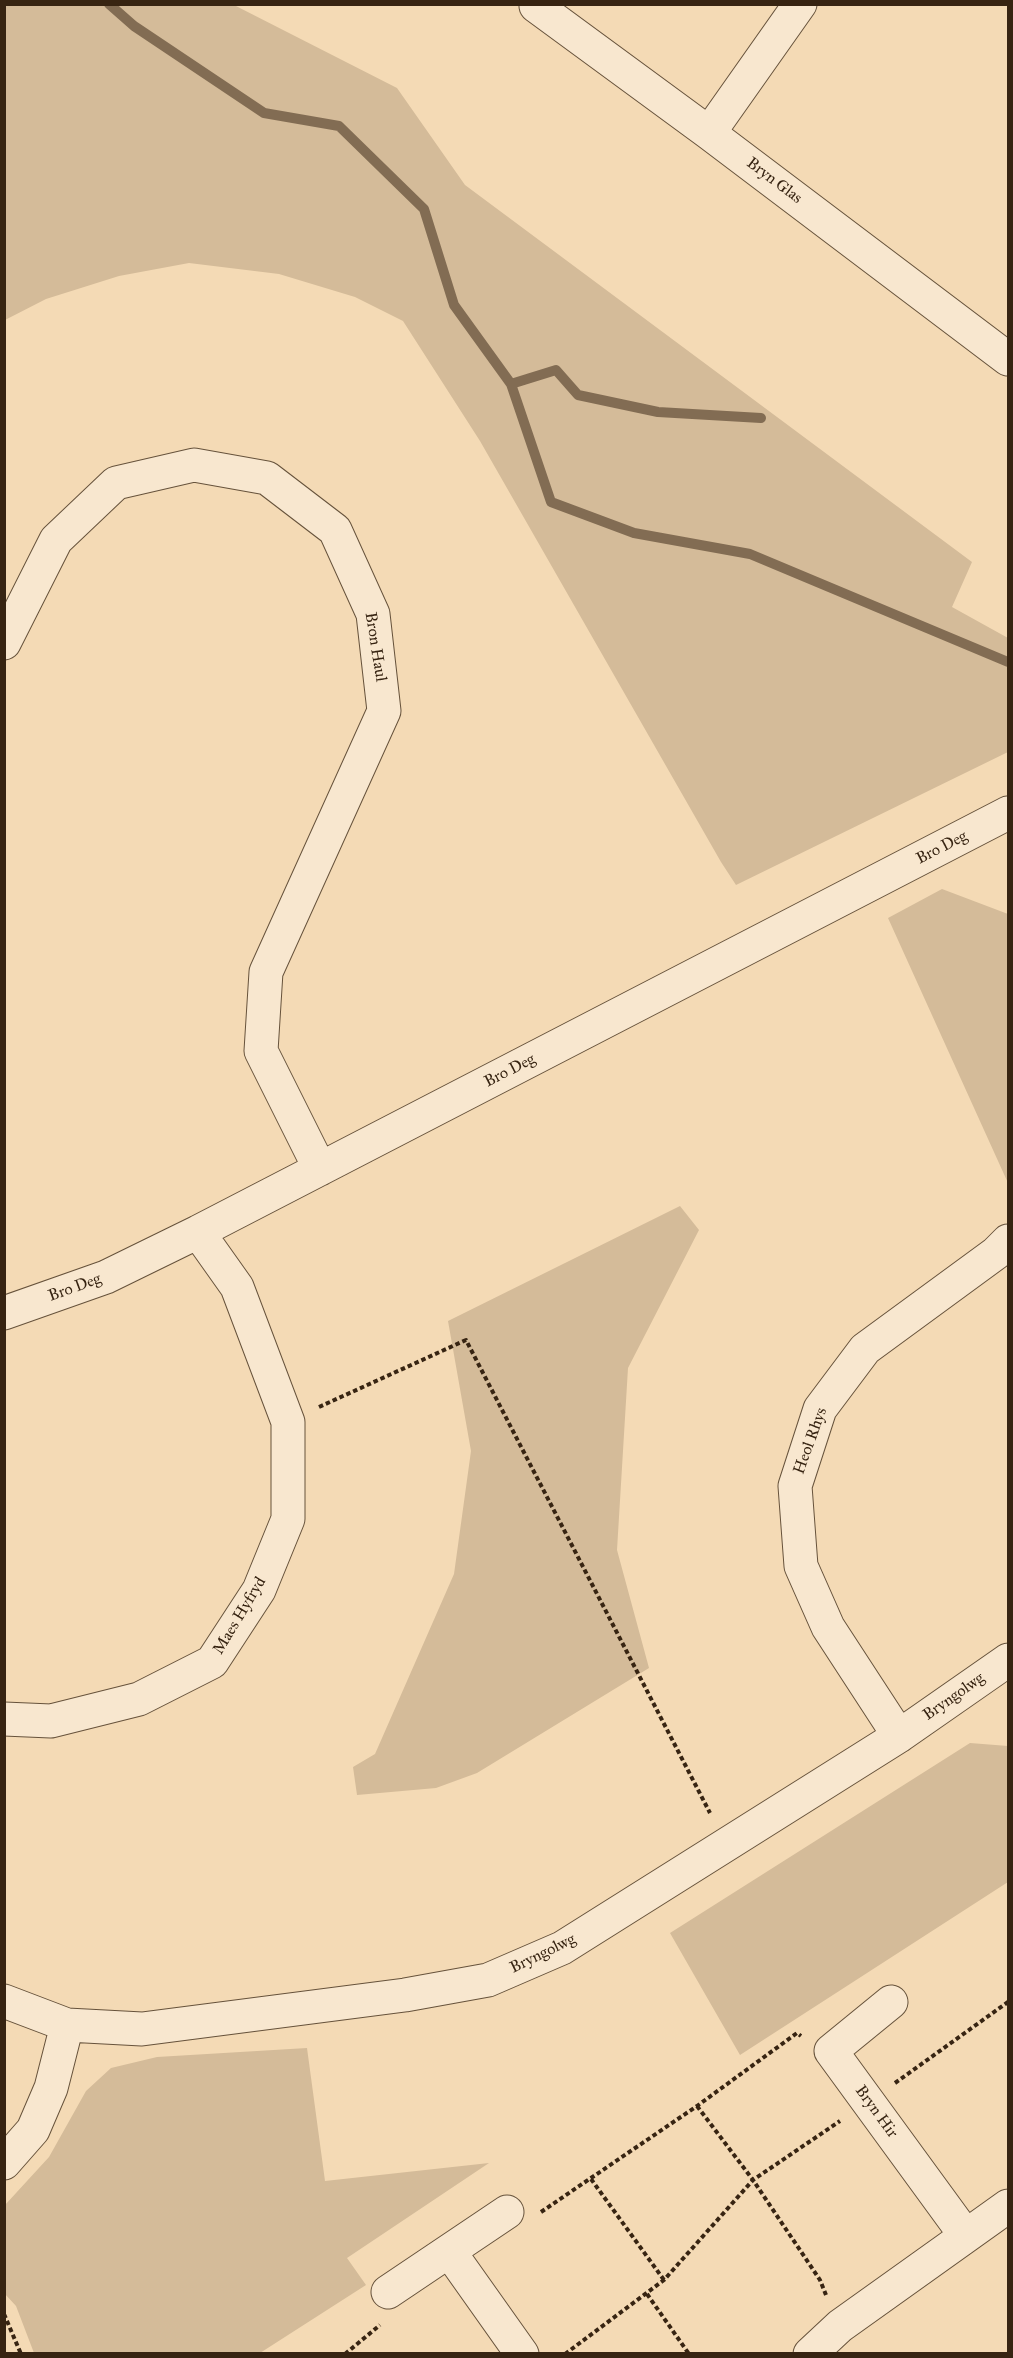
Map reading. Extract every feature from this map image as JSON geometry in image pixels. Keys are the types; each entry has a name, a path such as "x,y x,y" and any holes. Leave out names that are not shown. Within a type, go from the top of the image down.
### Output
{"street":[{"path":"709,133 800,4"},
{"name":"Bryn Glas","path":"536,6 709,133 1008,359"},
{"name":"Bron Haul","path":"4,643 56,540 116,483 194,465 267,478 335,530 373,614 384,711 266,972 261,1051 320,1169"},
{"name":"Bro Deg","path":"4,1313 106,1277 198,1232 1008,814"},
{"name":"Maes Hyfryd","path":"4,1719 51,1721 139,1699 212,1662 259,1590 288,1519 288,1422 237,1287 198,1232"},
{"name":"Heol Rhys","path":"899,1736 828,1627 801,1566 795,1486 820,1409 865,1349 996,1253 1008,1241"},
{"name":"Bryngolwg","path":"4,2001 67,2025 142,2030 405,1995 488,1980 562,1948 899,1736 1008,1660"},
{"path":"831,2051 891,2002"},
{"path":"4,2163 33,2130 51,2088 67,2025"},
{"name":"Bryn Hir","path":"831,2051 966,2236"},
{"path":"810,2354 840,2326 1008,2206"},
{"path":"388,2292 507,2212"},
{"path":"449,2251 522,2354"}],"path":[{"path":"288,1422 466,1340 727,1845"},
{"path":"565,2354 664,2280 753,2180 868,2102 1008,2002"},
{"path":"507,2212 521,2225 697,2106 797,2033 831,2051"},
{"path":"697,2106 753,2180 820,2280 840,2326"},
{"path":"591,2179 664,2280"},
{"path":"647,2294 689,2354"},
{"path":"4,2314 21,2354"}],"shaded area":[{"path":"5,4 234,5 397,88 465,185 972,562 952,607 1008,638 1008,752 736,885 480,441 403,321 355,297 279,274 189,263 119,276 46,299 5,320"},
{"path":"942,889 1008,914 1008,1183 888,918"},
{"path":"680,1206 699,1230 628,1368 617,1550 649,1668 477,1773 436,1788 357,1795 353,1767 375,1754 454,1574 471,1451 448,1321"},
{"path":"970,1743 1008,1746 1008,1882 740,2055 670,1933"},
{"path":"307,2048 325,2181 489,2163 347,2258 366,2285 260,2353 34,2353 16,2306 5,2294 5,2205 49,2157 86,2091 111,2068 157,2057"}],"waterway":[{"path":"109,4 134,26 264,113 339,126 424,209 454,305 511,384 551,502 634,533 750,554 1008,662"},
{"path":"511,384 556,370 578,395 658,412 761,418"}]}
